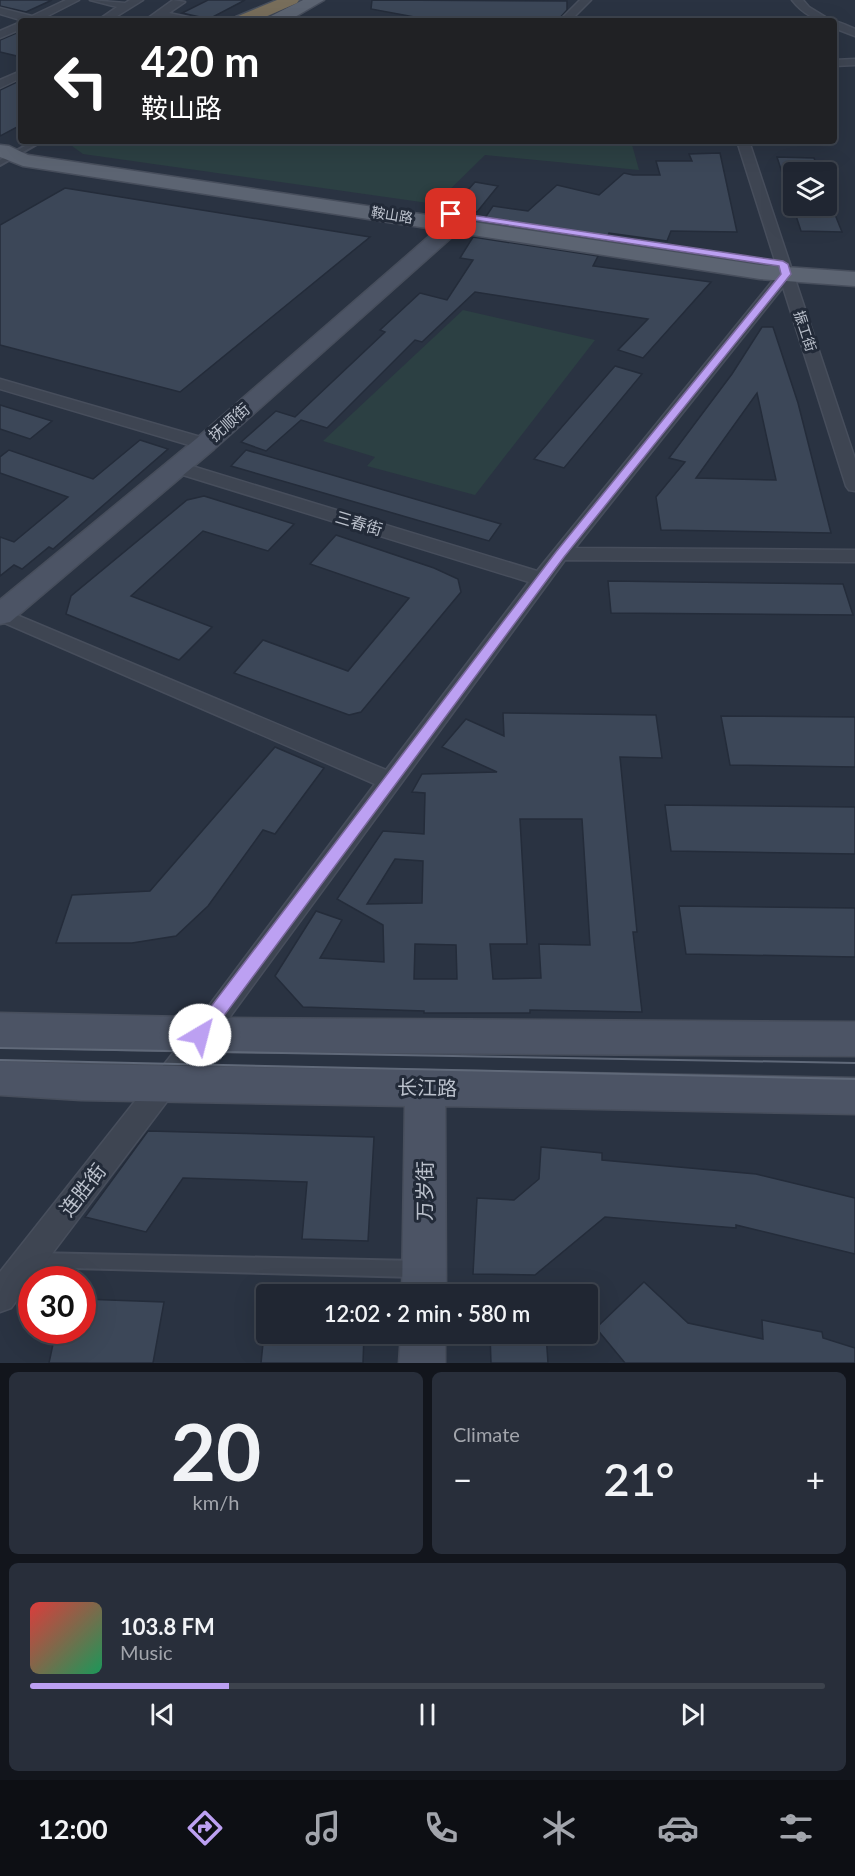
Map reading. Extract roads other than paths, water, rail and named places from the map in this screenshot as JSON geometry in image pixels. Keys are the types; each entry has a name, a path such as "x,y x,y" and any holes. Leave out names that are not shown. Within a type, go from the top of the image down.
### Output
{"highway":[{"path":"247,18 283,1"}],"main road":[{"path":"281,18 316,0"},
{"path":"14,154 47,144"},
{"name":"鞍山路","path":"14,154 455,224 785,269 855,269"},
{"name":"鞍山路","path":"14,154 855,279"},
{"name":"抚顺街","path":"1,615 205,444 455,224"},
{"path":"0,1030 200,1035 855,1039"},
{"name":"长江路","path":"0,1078 855,1096"},
{"name":"万岁街","path":"424,1282 425,1088"},
{"path":"422,1363 423,1344"}],"street":[{"path":"35,18 74,0"},
{"path":"95,0 126,6"},
{"path":"106,18 138,0"},
{"path":"155,18 176,6 180,2 178,0"},
{"path":"567,18 586,0"},
{"path":"797,0 805,9 822,18"},
{"path":"0,11 24,18"},
{"path":"161,15 177,18"},
{"path":"837,25 855,33"},
{"path":"0,35 18,26"},
{"path":"837,63 855,62"},
{"path":"4,87 18,76"},
{"name":"振工街","path":"744,144 855,486"},
{"path":"200,1035 560,554 785,269"},
{"path":"0,384 205,444"},
{"name":"三春街","path":"176,467 541,579"},
{"path":"560,554 855,556"},
{"path":"1,615 391,781"},
{"name":"连胜街","path":"0,1298 200,1035"}],"lane":[{"path":"267,18 306,0"},
{"path":"29,1260 424,1282"}],"tram line":[{"path":"0,1048 855,1063"},
{"path":"0,1060 855,1079"}]}
